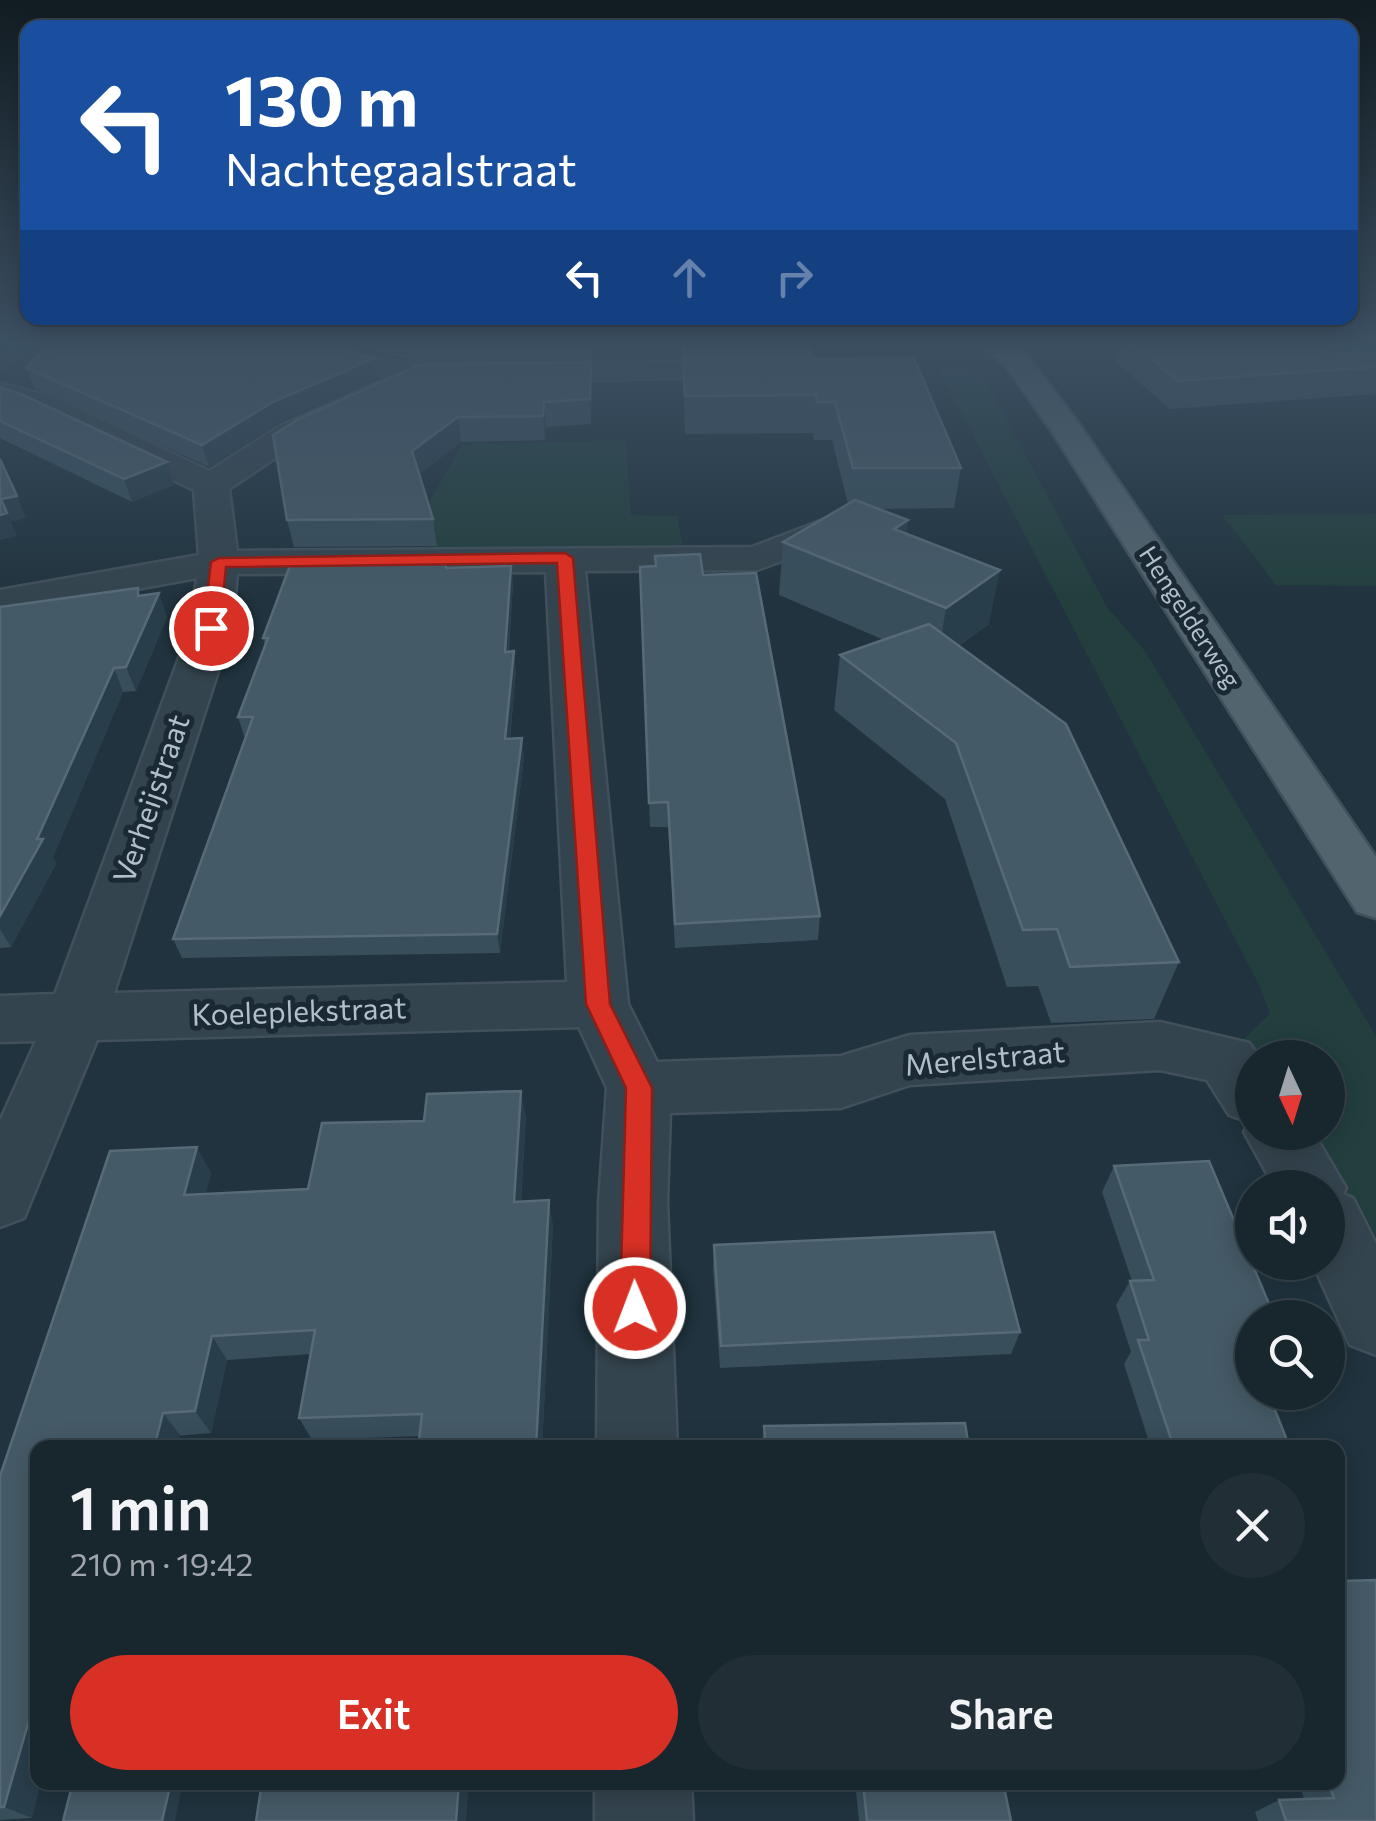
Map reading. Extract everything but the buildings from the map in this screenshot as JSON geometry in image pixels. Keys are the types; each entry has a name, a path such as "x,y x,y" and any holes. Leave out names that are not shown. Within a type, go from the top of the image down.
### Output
{"main road":[{"name":"Hengelderweg","path":"1067,429 1376,899"}],"street":[{"path":"100,429 210,486 300,429"},
{"name":"Verheijstraat","path":"0,1198 76,1018 211,628 219,562 210,486"},
{"path":"0,602 219,562 757,558 849,523"},
{"path":"565,558 598,1004 639,1088 634,1202 638,1440"},
{"name":"Koeleplekstraat","path":"0,1019 598,1004"},
{"name":"Merelstraat","path":"639,1088 841,1082 910,1060 1160,1046 1227,1060 1235,1072"},
{"path":"1345,1255 1376,1320"},
{"path":"643,1790 644,1821"}],"green space":[{"path":"970,429 1012,429 1107,607 1145,651 1376,1036 1376,1261 1345,1203 1345,1170 1327,1170 1316,1150 1345,1150 1345,1040 1242,1040 1270,1014 1260,987"},
{"path":"626,440 631,515 677,516 684,552 423,556 428,504 462,444"},
{"path":"1376,514 1376,586 1276,585 1222,515"},
{"path":"1235,1047 1235,1069 1222,1059"}],"route":[{"path":"211,628 219,562 565,558 598,1004 639,1088 635,1308"}]}
